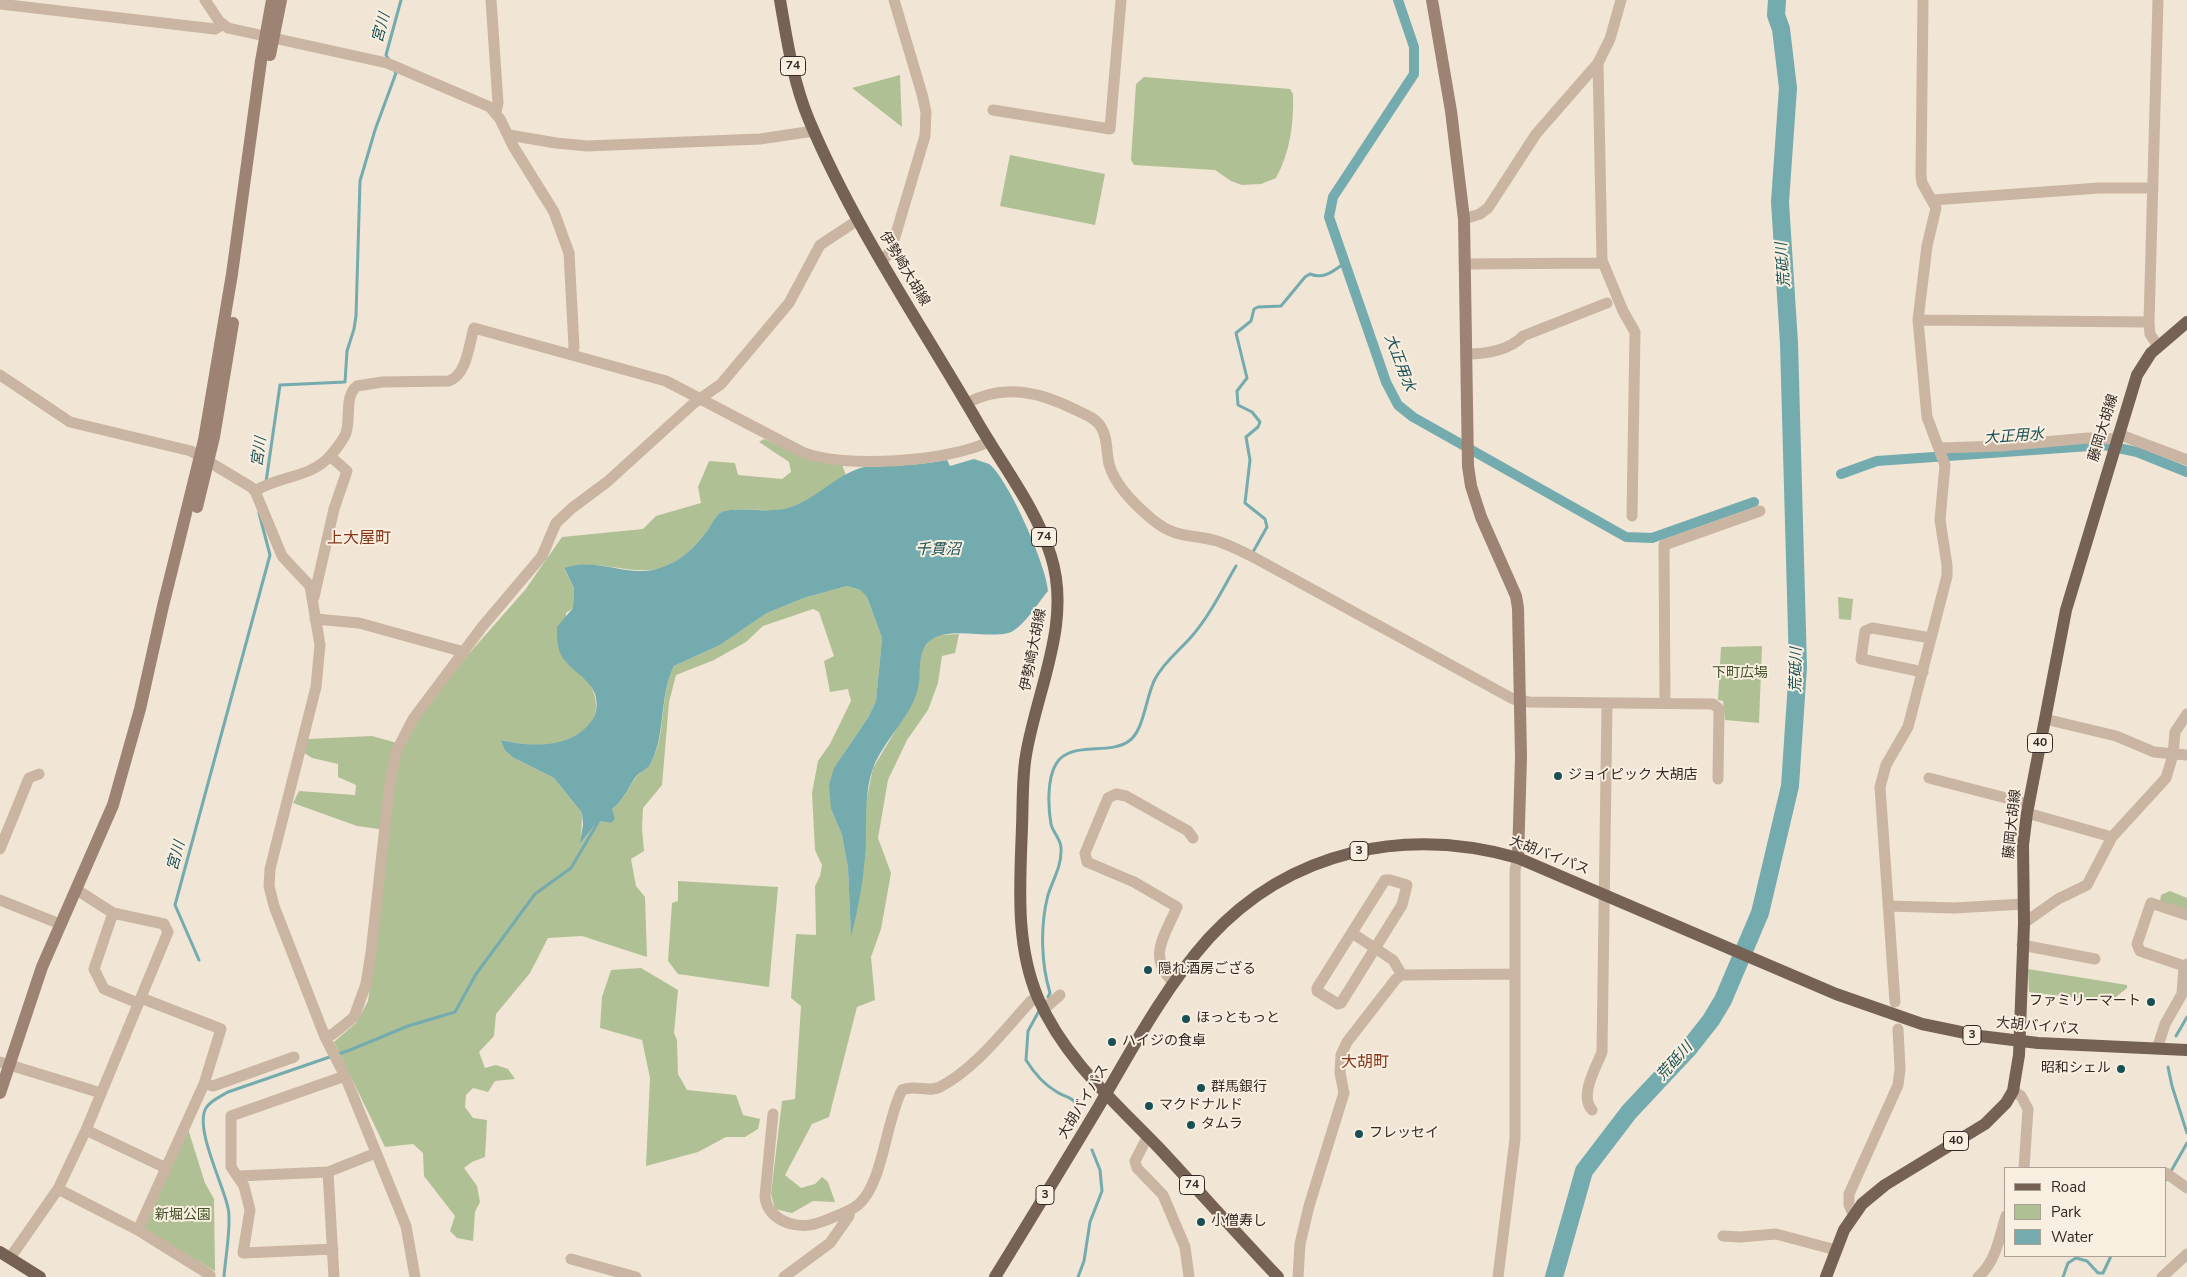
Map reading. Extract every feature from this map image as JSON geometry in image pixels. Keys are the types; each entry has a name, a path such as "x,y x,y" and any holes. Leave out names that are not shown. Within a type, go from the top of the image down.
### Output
{"main road":[{"name":"伊勢崎大胡線","path":"780,0 793,66 808,118 814,131 880,260 990,441 1037,523 1051,557 1057,586 1056,630 1028,745 1024,782 1021,921 1028,967 1038,997 1076,1062 1148,1136 1278,1277"},
{"name":"藤岡大胡線","path":"2013,1091 2019,1042 2024,923 2023,845 2028,808 2066,610 2137,375 2158,346 2187,322"},
{"name":"大胡バイパス","path":"995,1277 1174,984 1208,939 1238,911 1284,879 1324,861 1365,850 1423,843 1465,846 1518,858 1769,966 1890,1014 1950,1030 2019,1042 2187,1050"},
{"name":"40","path":"1826,1277 1853,1214 1885,1185 1984,1124 2006,1103 2013,1091"},
{"path":"5,1255 40,1277"}],"street":[{"path":"205,0 223,24 387,63 490,107 496,112 513,146 554,212 569,253 574,347 572,355"},
{"path":"0,1093 5,1064 42,966 113,805 154,653 162,606 205,459 269,36 272,0"},
{"path":"269,36 281,0"},
{"path":"491,0 498,103 496,112"},
{"path":"880,260 887,256 892,247 925,136 926,112 922,94 894,0"},
{"path":"993,110 1110,129 1121,0"},
{"path":"1432,0 1451,111 1464,219 1468,354 1467,455 1476,501 1516,596 1521,800 1516,870 1515,1139 1498,1277"},
{"path":"1464,219 1480,214 1488,208 1536,134 1598,63 1610,39 1621,0"},
{"path":"1895,1002 1880,787 1886,765 1908,727 1947,576 1940,520 1945,465 1927,417 1918,320 1927,246 1936,208 1922,183 1921,175 1924,0"},
{"path":"2158,0 2149,322 2150,334 2158,346"},
{"path":"0,4 215,30 223,24"},
{"path":"1598,63 1603,263 1623,311 1635,332 1632,516"},
{"path":"509,135 587,146 760,139 814,131"},
{"path":"1932,200 2100,188 2153,188"},
{"path":"325,1037 333,1034 354,1017 366,984 371,953 382,840 396,752 414,719 464,652 542,556 556,523 572,508 607,482 702,398 721,384 781,315 823,242 858,220"},
{"path":"1466,264 1603,263"},
{"path":"1468,354 1480,354 1515,344 1523,336 1607,303"},
{"path":"1918,320 2149,322"},
{"path":"255,491 274,482 306,474 330,456 345,434 350,395 353,389 364,384 382,382 449,381 455,379 461,372 474,328 666,381 702,398 802,452 827,459 919,459 990,441"},
{"path":"0,375 70,422 191,451 255,491 282,556 310,586 320,646 316,687 269,880 274,906 325,1037 345,1076 406,1226 414,1277"},
{"path":"967,403 995,393 1024,391 1063,404 1095,420 1106,438 1110,465 1118,482 1132,501 1156,522 1178,535 1218,542 1256,558 1506,697 1520,702 1713,704 1720,709 1718,779"},
{"path":"1940,450 2088,438 2116,442 2187,460"},
{"path":"313,604 334,509 347,471 330,456"},
{"path":"1665,703 1664,545 1760,511"},
{"path":"315,619 359,623 464,652"},
{"path":"1923,672 1861,659 1865,631 1872,628 1931,638"},
{"path":"1592,1110 1588,1103 1588,1088 1602,1052 1607,704"},
{"path":"2024,923 2058,899 2087,885 2112,837 2166,778 2173,755 2175,732 2187,714"},
{"path":"2045,718 2116,736 2154,752 2187,755"},
{"path":"0,849 6,820 29,778 40,774"},
{"path":"1929,778 2028,808 2112,837"},
{"path":"1174,984 1165,973 1158,949 1177,907 1134,882 1087,862 1085,853 1108,798 1116,794 1126,796 1188,831 1193,838"},
{"path":"1385,880 1407,886 1402,905 1341,1003 1338,1004 1317,991 1352,933 1385,880"},
{"path":"5,1255 58,1189 86,1130 168,929 164,924 113,913 77,890"},
{"path":"0,900 60,924"},
{"path":"2157,1049 2165,1024 2182,994 2186,965 2140,951 2137,944 2151,903 2187,915"},
{"path":"1888,906 1954,908 2024,904"},
{"path":"113,913 94,969 104,989 221,1029 204,1084 138,1230"},
{"path":"1352,933 1393,960 1402,975"},
{"path":"2022,945 2095,959"},
{"path":"1298,1277 1300,1244 1309,1206 1344,1093 1340,1073 1341,1055 1347,1042 1396,979 1402,975 1515,974"},
{"path":"1044,1009 1060,995"},
{"path":"773,1114 765,1196 766,1203 771,1212 783,1221 803,1226 814,1225 849,1211 862,1201 873,1182 902,1090 915,1087 937,1088 952,1079 986,1050 1031,1001 1038,997"},
{"path":"1853,1214 1849,1206 1849,1194 1898,1085 1900,1069 1898,1029"},
{"path":"204,1084 213,1086 294,1057"},
{"path":"5,1064 101,1093"},
{"path":"333,1249 243,1253 250,1210 239,1176 231,1167 231,1116 345,1076"},
{"path":"2013,1091 2021,1096 2028,1109 2028,1167"},
{"path":"86,1130 166,1168"},
{"path":"1148,1136 1135,1161 1137,1168 1159,1189 1166,1202 1185,1247 1189,1277"},
{"path":"239,1176 328,1172 376,1153"},
{"path":"328,1172 334,1277"},
{"path":"2170,1175 2187,1188"},
{"path":"58,1189 138,1230 210,1275"},
{"path":"784,1277 830,1243 849,1216 849,1211"},
{"path":"1978,1277 1986,1270 1992,1259 2004,1222"},
{"path":"1723,1236 1740,1238 1776,1234 1836,1250"},
{"path":"2162,1277 2187,1254"},
{"path":"571,1259 636,1277"}],"green space":[{"path":"900,75 902,127 852,88"},
{"path":"1144,77 1290,89 1293,94 1292,127 1285,158 1276,178 1261,184 1242,185 1231,181 1215,170 1134,165 1131,160 1136,84"},
{"path":"1010,155 1105,174 1095,225 1000,206"},
{"path":"764,439 787,449 842,465 846,475 810,499 786,509 724,511 717,516 708,530 692,548 679,559 665,567 634,570 587,565 564,569 574,588 573,608 566,613 569,664 587,680 596,701 596,711 588,727 580,734 559,743 545,745 502,740 514,758 554,778 582,813 581,843 598,821 611,823 612,809 622,799 637,777 651,763 659,739 666,690 674,666 720,645 767,613 804,598 847,586 860,590 867,597 882,638 876,701 869,716 844,753 831,809 842,835 848,868 851,935 866,840 864,812 873,768 912,703 918,688 921,652 930,640 940,635 959,634 955,653 942,656 938,683 928,710 907,740 888,780 878,838 891,873 881,929 871,957 875,1000 857,1007 829,1117 812,1124 785,1175 801,1188 815,1184 822,1177 828,1182 835,1202 813,1201 792,1213 775,1209 771,1194 782,1101 795,1099 801,1006 791,998 796,934 816,935 815,886 820,876 822,865 815,850 812,793 818,761 830,744 851,701 848,689 830,692 824,661 834,656 819,612 813,609 763,626 746,642 714,660 676,675 669,702 662,785 643,808 644,851 631,859 636,886 645,897 647,957 582,936 548,938 530,973 496,1014 494,1036 479,1052 485,1068 496,1065 508,1069 515,1079 495,1081 488,1092 473,1088 466,1095 465,1107 473,1118 487,1120 485,1157 472,1162 464,1168 477,1186 480,1202 475,1212 473,1241 457,1238 450,1231 455,1216 424,1176 423,1153 413,1144 385,1147 334,1042 356,1023 368,1001 384,879 386,830 357,826 293,803 299,791 355,795 356,785 338,777 338,764 312,758 303,752 308,739 372,736 404,745 425,708 466,657 525,590 562,537 643,529 656,516 701,503 698,487 709,461 735,463 738,475 782,479 791,472 789,462 759,442"},
{"path":"1838,597 1853,599 1851,620 1839,619"},
{"name":"下町広場","path":"1762,646 1759,723 1725,720 1723,701 1718,700 1721,647"},
{"path":"678,881 778,887 769,987 678,974 668,961 672,903 678,901"},
{"path":"2170,891 2187,898 2187,910 2160,901 2161,895"},
{"path":"641,968 678,990 674,1033 677,1040 678,1074 687,1090 736,1095 743,1115 760,1119 758,1129 745,1137 726,1137 698,1152 646,1166 650,1078 642,1040 600,1028 602,997 611,970"},
{"path":"2028,969 2127,985 2127,988 2110,1002 2029,992"},
{"name":"新堀公園","path":"188,1129 205,1183 214,1199 215,1271 142,1229"}],"water":[{"name":"千貫沼","path":"974,459 989,464 1006,486 1034,544 1046,579 1048,591 1027,618 1013,631 996,635 961,633 939,636 931,640 923,650 918,689 914,700 878,758 870,777 866,804 863,877 851,937 848,868 842,835 831,809 829,785 834,768 869,716 876,701 882,638 867,597 860,590 847,586 804,598 767,613 720,645 674,666 666,690 659,739 651,763 637,776 622,799 612,809 615,819 611,823 598,821 580,844 583,825 582,813 554,778 514,758 505,750 501,740 537,745 561,742 571,738 590,723 595,713 597,705 592,688 568,664 558,647 557,627 573,608 574,588 564,568 589,564 636,571 660,568 674,562 692,548 720,513 742,509 780,510 788,508 808,499 844,475 864,467 947,460 950,466"}],"waterway":[{"name":"宮川","path":"389,60 386,55 401,0"},
{"name":"大正用水","path":"1398,0 1414,47 1414,74 1333,197 1329,217 1386,382 1398,405 1413,417 1626,537 1652,538 1754,502"},
{"name":"荒砥川","path":"1554,1277 1584,1171 1629,1112 1689,1048 1711,1020 1723,1000 1760,913 1790,786 1798,667 1789,343 1780,202 1788,88 1781,29 1776,15 1777,0"},
{"name":"宮川","path":"266,482 280,385 345,382 347,351 356,316 360,181 375,130 396,73 394,70"},
{"path":"1253,552 1267,527 1265,519 1245,503 1250,460 1246,437 1258,427 1260,422 1252,412 1238,405 1237,391 1247,378 1236,333 1251,321 1254,309 1258,307 1281,306 1305,277 1310,274 1315,276 1325,275 1346,262"},
{"name":"大正用水","path":"1841,474 1877,461 2104,445 2137,452 2187,472"},
{"name":"宮川","path":"199,960 175,905 270,555 259,513"},
{"path":"1048,997 1050,993 1043,957 1045,907 1059,867 1061,855 1061,845 1052,827 1049,810 1049,793 1053,770 1062,757 1070,752 1111,748 1129,741 1134,736 1155,679 1167,662 1204,620 1236,566"},
{"path":"224,1277 229,1215 204,1129 203,1117 208,1105 228,1092 350,1050 408,1026 455,1012 476,974 535,894 571,868 600,819"},
{"path":"1039,1011 1028,1031 1026,1060 1043,1082 1073,1100 1077,1105"},
{"path":"2176,1036 2187,1017"},
{"path":"2168,1067 2187,1133"},
{"path":"2167,1178 2187,1143"},
{"path":"1078,1277 1084,1261 1090,1222 1102,1191 1100,1170 1092,1150"},
{"path":"2063,1277 2068,1263 2076,1258 2087,1261 2098,1273 2103,1273 2111,1257"}],"place":[{"name":"ジョイピック 大胡店","path":"1558,776"},
{"name":"隠れ酒房ござる","path":"1148,970"},
{"name":"ファミリーマート","path":"2151,1002"},
{"name":"ほっともっと","path":"1186,1019"},
{"name":"ハイジの食卓","path":"1112,1042"},
{"name":"昭和シェル","path":"2121,1069"},
{"name":"群馬銀行","path":"1201,1088"},
{"name":"マクドナルド","path":"1149,1106"},
{"name":"タムラ","path":"1191,1125"},
{"name":"フレッセイ","path":"1359,1134"},
{"name":"小僧寿し","path":"1201,1222"}],"district":[{"name":"上大屋町","path":"359,539"},
{"name":"大胡町","path":"1365,1063"}]}
